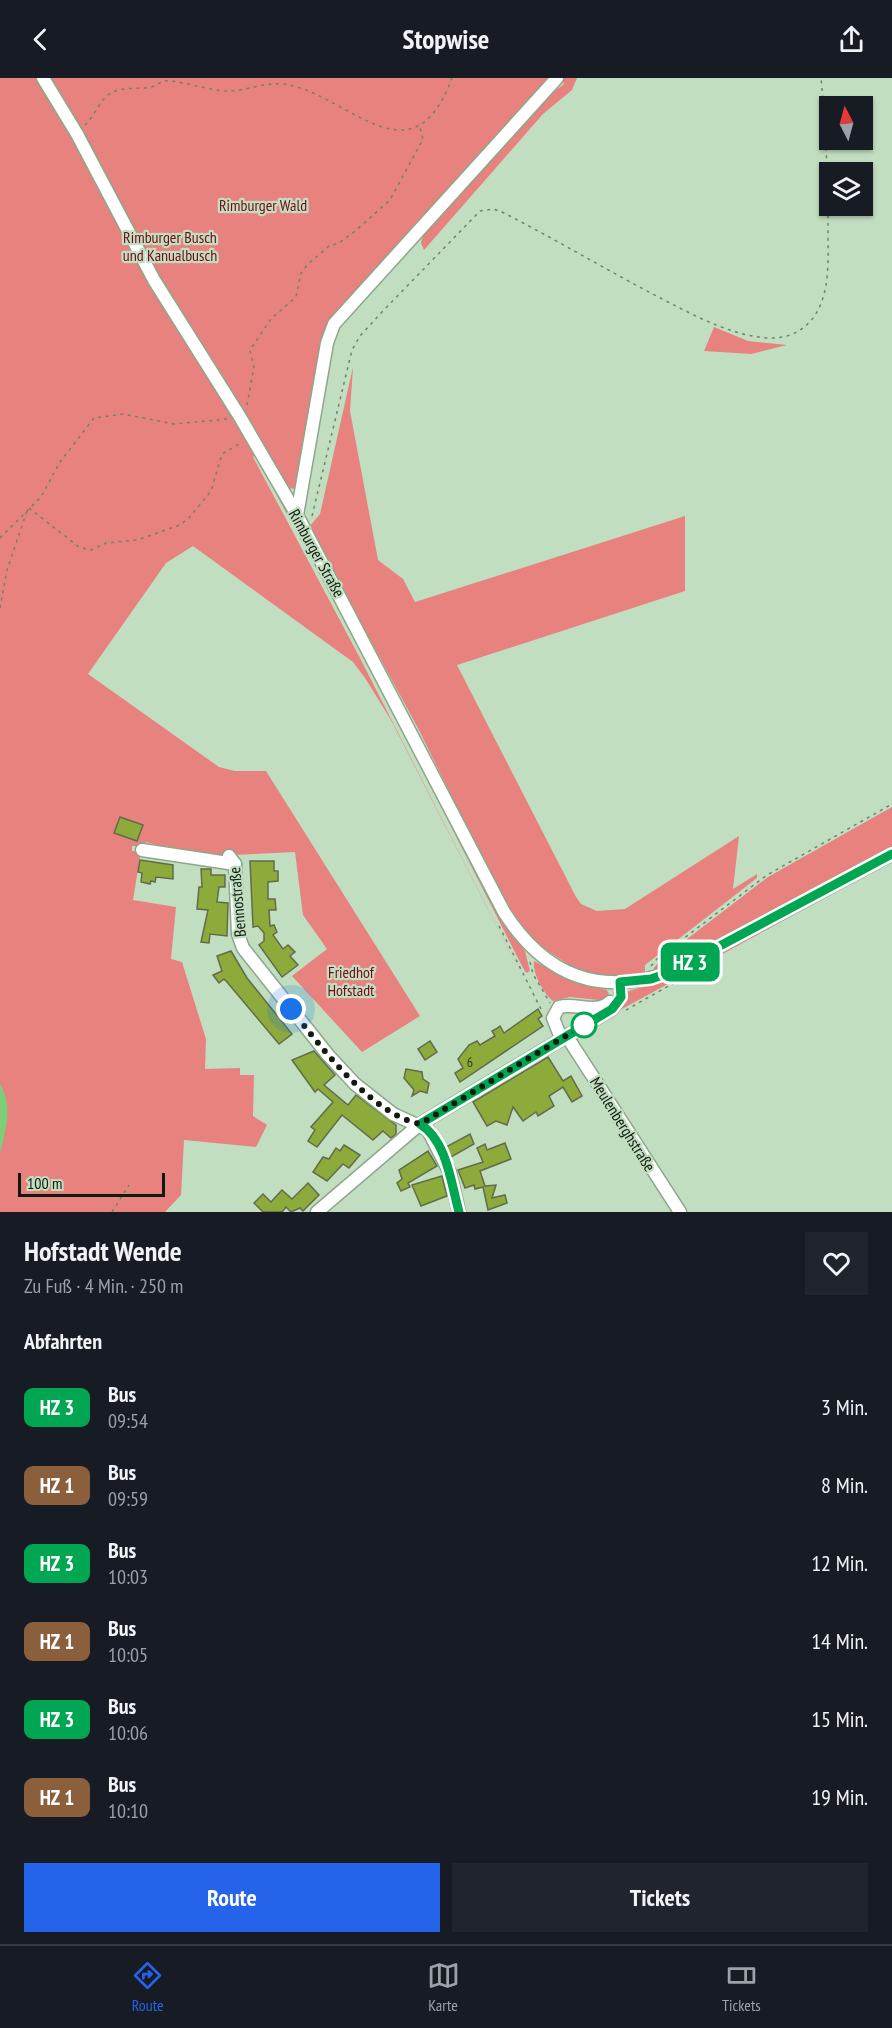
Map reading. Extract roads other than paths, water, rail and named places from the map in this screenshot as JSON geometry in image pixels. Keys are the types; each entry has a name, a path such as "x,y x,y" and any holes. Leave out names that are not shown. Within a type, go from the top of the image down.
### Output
{"street":[{"name":"Rimburger Straße","path":"43,78 77,134 154,280 240,417 300,520 504,912 518,934 533,950 560,970 591,981 620,982 651,979 671,972 892,854"},
{"path":"300,520 327,343 334,324 557,78"},
{"name":"Bennostraße","path":"142,850 232,860 238,934 243,948 328,1055 355,1084 393,1114 405,1121 420,1124"},
{"path":"563,1036 553,1018 555,1010 564,1006 605,1006 614,998 620,982"},
{"path":"317,1212 420,1124 563,1036 612,1009 621,997 620,982"},
{"path":"576,1007 581,1020 579,1027"},
{"name":"Meulenberghstraße","path":"563,1036 680,1212"},
{"path":"420,1124 428,1130 445,1160 459,1212"}],"park label":[{"name":"Rimburger Wald","path":"263,205"},
{"name":"Rimburger Busch und Kanualbusch","path":"170,246"},
{"name":"Friedhof Hofstadt","path":"351,981"}]}
